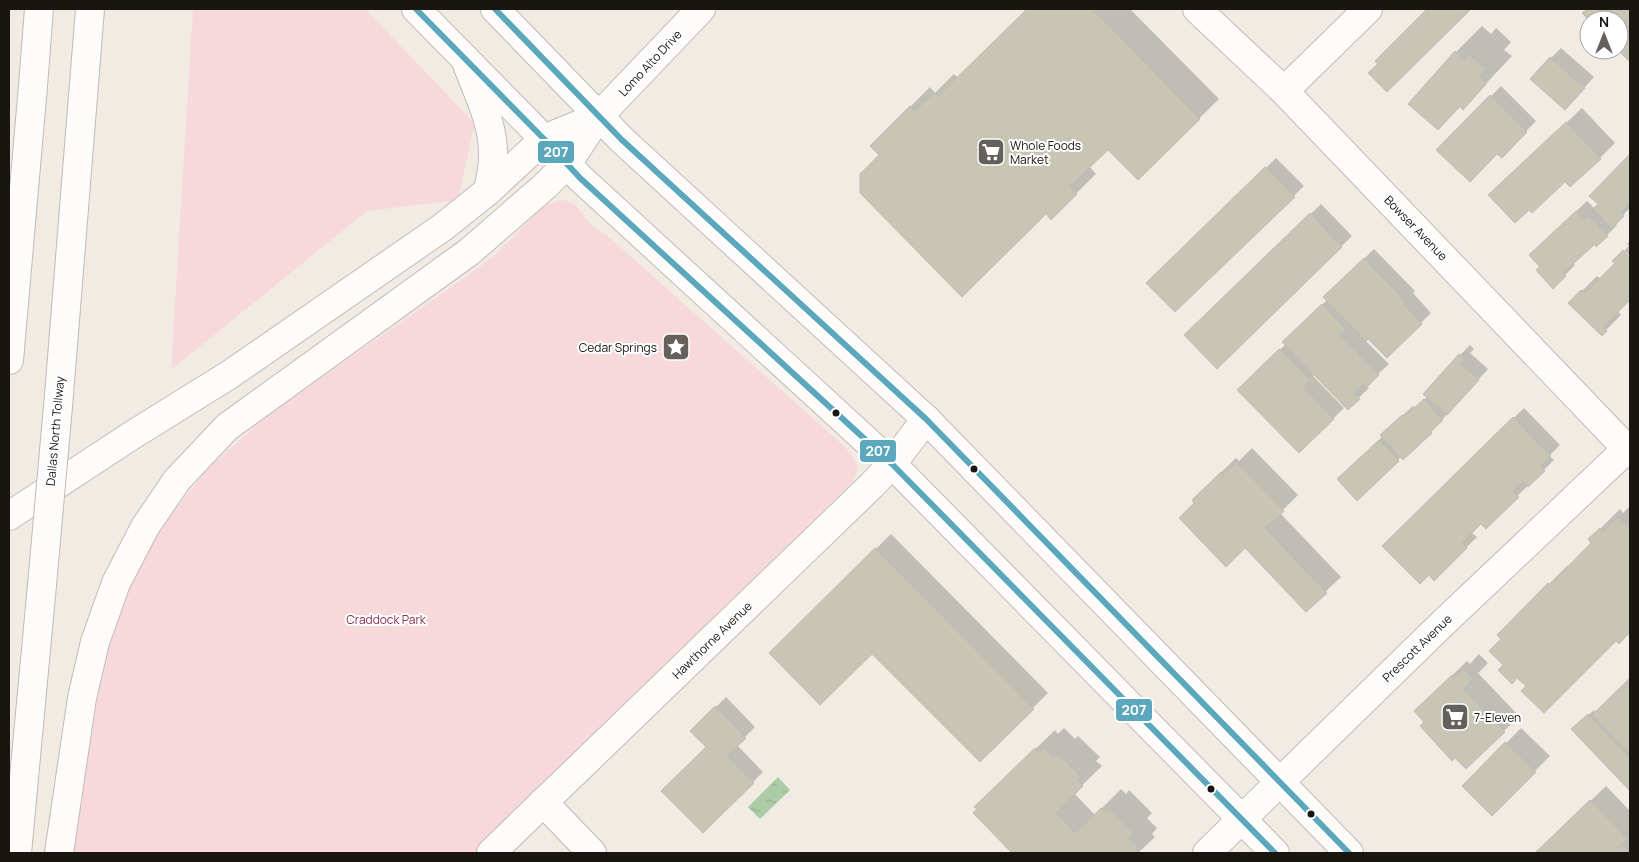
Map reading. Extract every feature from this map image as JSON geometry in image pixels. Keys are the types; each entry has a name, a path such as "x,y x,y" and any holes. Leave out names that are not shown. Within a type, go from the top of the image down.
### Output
{"main road":[{"path":"9,360 39,9"},
{"name":"Dallas North Tollway","path":"17,853 59,395 90,9"},
{"path":"416,9 580,178 892,464 1275,853"},
{"path":"495,9 598,117 668,184 926,419 1349,853"},
{"name":"Lomo Alto Drive","path":"58,853 82,698 95,642 116,583 145,527 177,480 227,427 469,252 544,187 567,164 598,117 701,9"},
{"name":"Bowser Avenue","path":"1197,9 1284,91 1629,449"},
{"path":"1284,91 1368,9"},
{"path":"465,59 487,121 492,142 493,156 488,191"},
{"name":"Lomo Alto Drive","path":"544,139 598,117"},
{"path":"9,516 237,369 443,228 488,191 544,139"},
{"name":"Hawthorne Avenue","path":"491,853 872,485 892,464 926,419"},
{"name":"Prescott Avenue","path":"1207,853 1449,618 1629,449"},
{"path":"543,802 592,853"}],"green space":[{"path":"193,9 365,9 467,115 474,125 458,200 367,211 171,370"},
{"name":"Craddock Park","path":"561,200 576,205 591,224 610,238 844,446 855,460 857,469 850,484 476,853 73,853 95,711 109,642 129,585 163,525 207,469 267,416 471,273 494,256 543,207"}],"water":[{"path":"778,777 790,790 760,819 748,807"}],"building":[{"name":"Whole Foods Market","path":"1027,9 1092,9 1200,119 1138,180 1108,150 1070,186 1077,194 1051,220 1046,214 962,297 860,193 860,174 879,155 870,146 910,106 915,111 934,93 938,96"},
{"path":"1427,9 1471,9 1387,92 1368,73 1378,64 1375,61"},
{"path":"1610,9 1611,10 1586,10"},
{"path":"1630,9 1630,29 1629,10 1611,10"},
{"path":"1629,28 1630,29 1630,62 1628,60"},
{"path":"1455,51 1464,59 1469,54 1486,69 1479,76 1487,83 1463,110 1460,106 1438,130 1408,104"},
{"path":"1550,57 1585,88 1565,110 1530,79"},
{"path":"1490,95 1527,132 1502,158 1497,154 1470,182 1436,150"},
{"path":"1566,122 1601,159 1570,187 1565,182 1532,213 1529,210 1515,223 1488,195"},
{"path":"1630,154 1630,203 1621,212 1624,216 1612,228 1593,209 1598,204 1589,196"},
{"path":"1265,167 1295,197 1175,312 1146,283"},
{"path":"1576,211 1585,220 1589,216 1608,236 1596,247 1595,244 1563,273 1566,276 1553,289 1536,270 1540,267 1529,255"},
{"path":"1310,213 1342,247 1217,369 1184,335"},
{"path":"1623,250 1630,258 1630,300 1603,327 1607,331 1602,336 1568,303 1581,290 1585,293 1615,263 1612,261"},
{"path":"1364,258 1406,302 1403,304 1422,324 1387,358 1368,339 1366,341 1323,297"},
{"path":"1322,304 1346,329 1340,335 1379,375 1367,387 1364,384 1354,393 1360,399 1348,410 1282,342"},
{"path":"1279,349 1310,380 1303,387 1334,419 1299,453 1237,390"},
{"path":"1459,354 1465,359 1461,364 1479,380 1447,415 1423,394"},
{"path":"1424,399 1443,420 1403,460 1380,435 1402,415 1404,417"},
{"path":"1513,417 1551,456 1540,466 1545,471 1528,487 1523,482 1513,491 1519,497 1486,529 1481,524 1462,543 1467,548 1434,581 1429,575 1420,584 1382,546"},
{"path":"1379,440 1399,461 1357,501 1337,479"},
{"path":"1236,462 1284,511 1265,528 1327,593 1306,612 1245,548 1226,567 1179,518 1194,503 1192,500 1221,472 1223,475"},
{"path":"1618,517 1630,529 1630,632 1619,644 1616,641 1544,713 1521,691 1526,686 1517,678 1512,684 1498,670 1503,665 1489,651 1501,639 1497,635 1591,543 1588,539 1600,528 1603,532"},
{"path":"875,548 1034,709 980,762 872,654 820,705 769,653"},
{"name":"7-Eleven","path":"1463,669 1473,679 1463,689 1505,732 1466,769 1455,758 1452,761 1420,726 1424,722 1414,711 1452,675 1454,678"},
{"path":"1630,678 1630,754 1592,715"},
{"path":"715,706 746,738 727,756 754,783 703,833 661,791 706,747 690,731"},
{"path":"1588,714 1630,758 1630,791 1571,729"},
{"path":"1505,742 1536,772 1492,816 1462,786"},
{"path":"1044,747 1054,758 1058,754 1081,777 1078,781 1083,786 1056,813 1075,833 1101,808 1106,812 1109,809 1133,833 1129,838 1139,848 1134,853 1012,853 973,813 977,809 974,807 1035,748 1038,752"},
{"path":"1590,800 1628,839 1614,853 1535,853"},
{"path":"1622,845 1630,853 1614,853"}],"transit line":[{"name":"207","path":"416,9 580,178 892,464 1275,853"},
{"name":"207","path":"495,9 622,140 926,419 1349,853"}],"place":[{"name":"Whole Foods Market","path":"991,152"},
{"name":"Cedar Springs","path":"676,347"},
{"name":"7-Eleven","path":"1455,717"}]}
